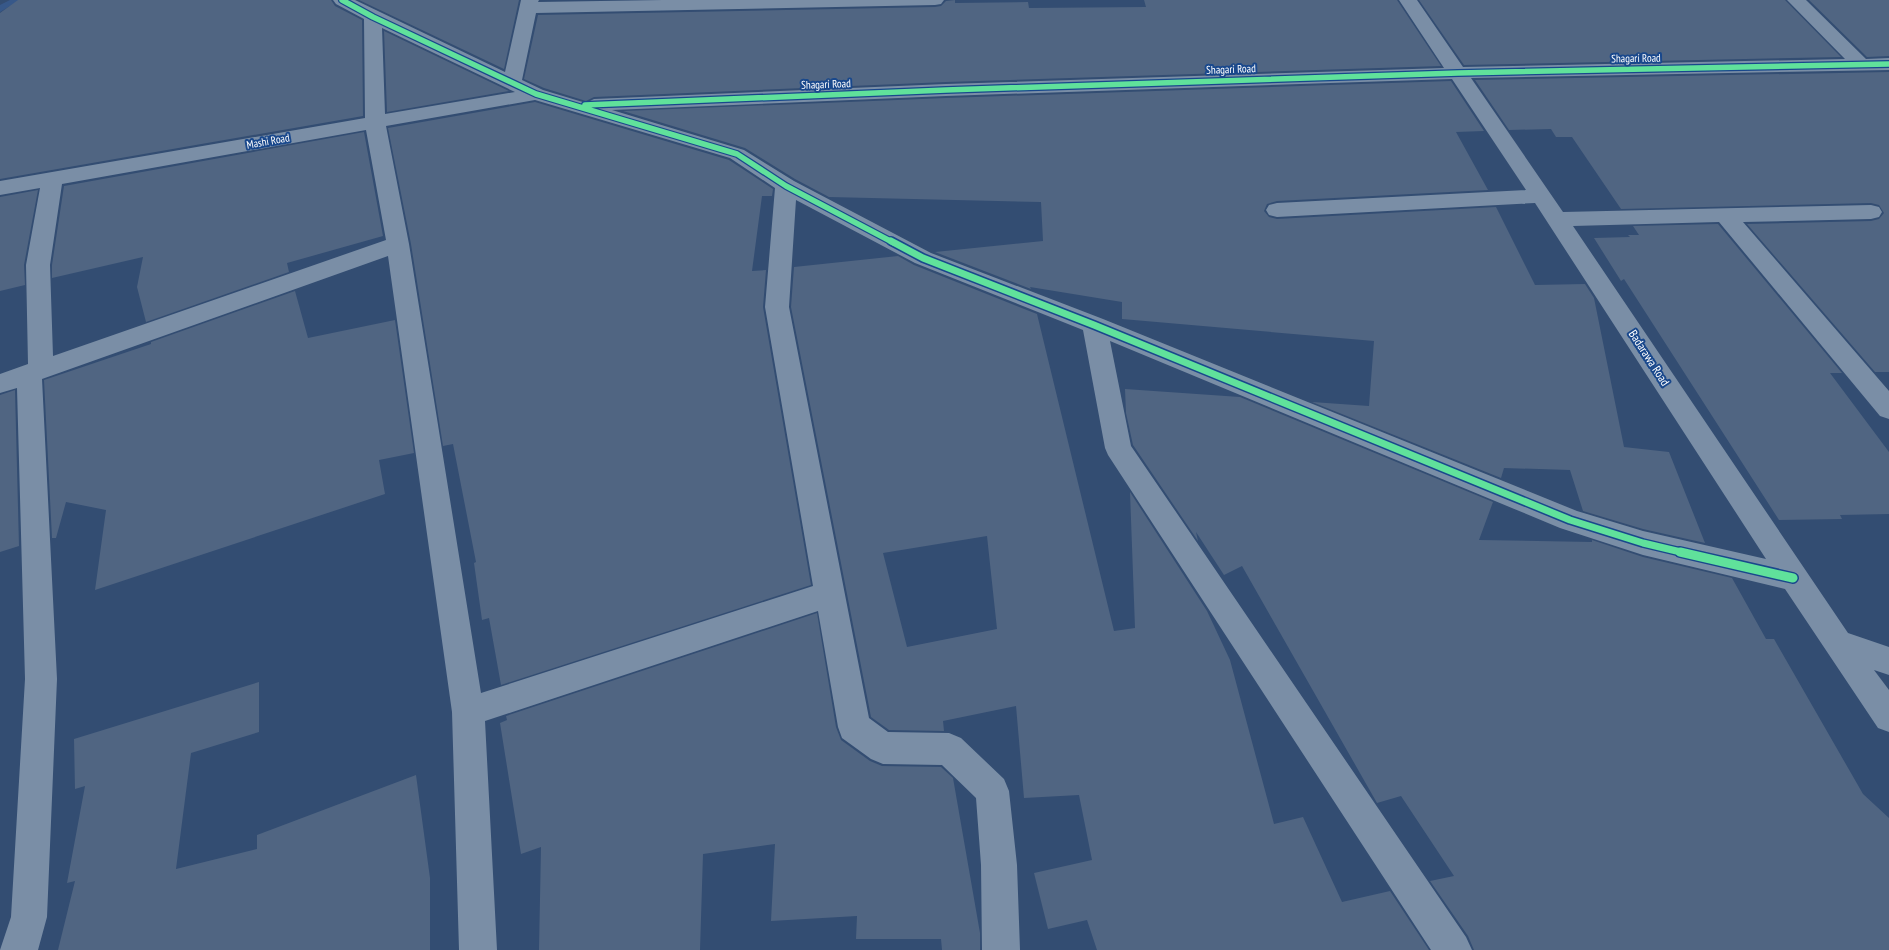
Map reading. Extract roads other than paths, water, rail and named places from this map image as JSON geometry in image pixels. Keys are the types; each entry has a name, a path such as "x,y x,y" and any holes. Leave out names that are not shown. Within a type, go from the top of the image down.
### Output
{"street":[{"path":"342,0 373,18 536,94 737,154 786,186 922,258 1094,325 1570,520 1643,543 1793,578"},
{"path":"512,82 529,4 935,0"},
{"name":"Badarawa Road","path":"1408,0 1557,219 1793,578 1889,717"},
{"path":"1796,0 1862,65"},
{"path":"373,18 375,122 398,244 468,712 478,950"},
{"name":"Shagari Road","path":"574,106 966,89 1458,73 1889,64"},
{"name":"Mashi Road","path":"0,188 536,94"},
{"path":"19,950 29,917 41,679 35,371 38,265 52,178"},
{"path":"786,186 777,307 854,727 883,748 950,749 992,792 999,865 1001,950"},
{"path":"1276,210 1541,196"},
{"path":"1557,219 1872,212"},
{"path":"1725,215 1889,409"},
{"path":"0,384 398,244"},
{"path":"1094,325 1118,448 1453,950"},
{"path":"468,712 830,594"},
{"path":"1837,643 1889,661"}],"waterway":[{"path":"0,9 16,0"}]}
